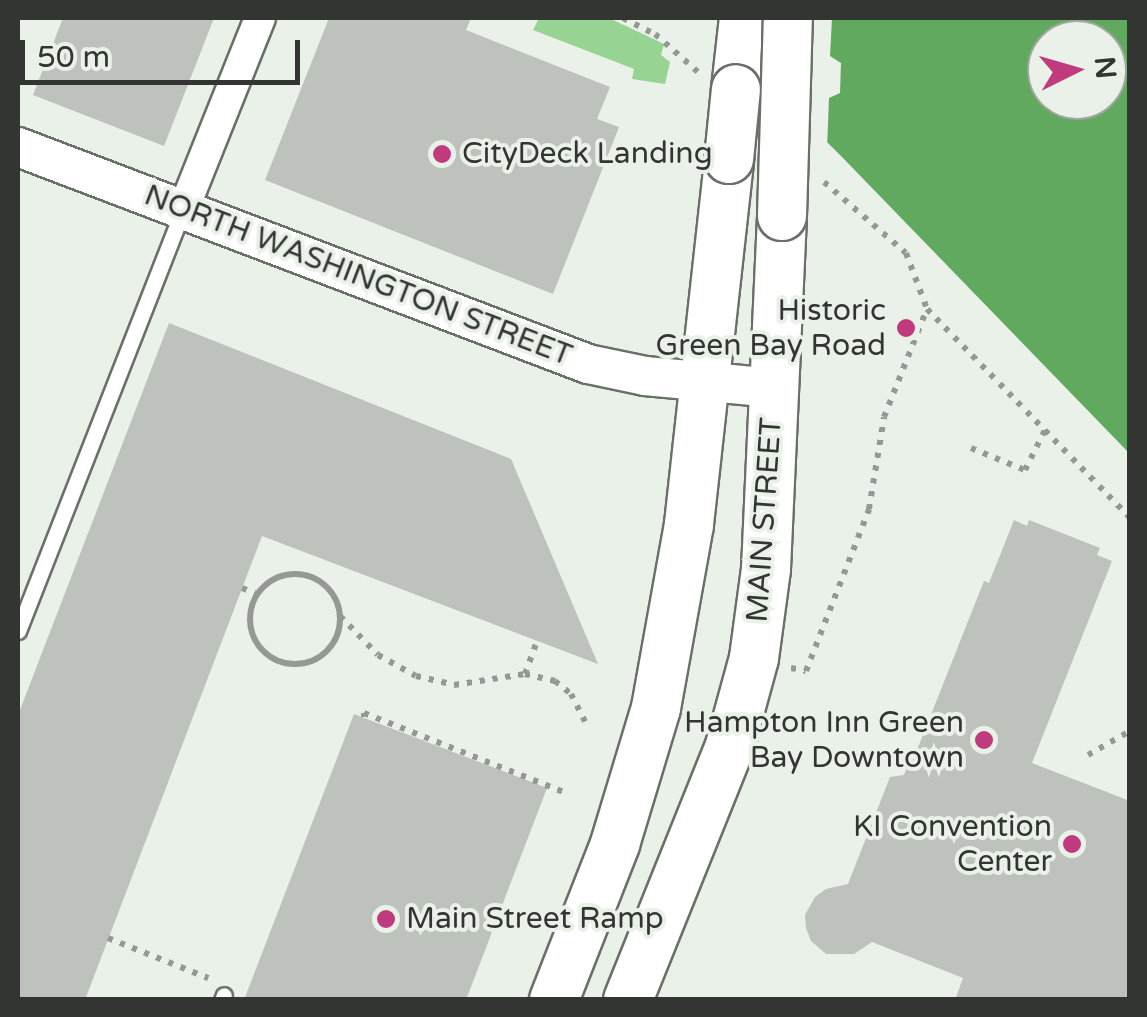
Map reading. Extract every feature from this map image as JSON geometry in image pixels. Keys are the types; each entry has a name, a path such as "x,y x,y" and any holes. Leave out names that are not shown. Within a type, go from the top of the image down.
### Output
{"main road":[{"path":"554,1000 615,844 656,708 690,524 744,18"},
{"name":"MAIN STREET","path":"628,1000 730,746 754,658 766,569 788,18"}],"street":[{"path":"184,208 260,18"},
{"name":"NORTH WASHINGTON STREET","path":"18,147 588,364 623,373 774,388"}],"lane":[{"path":"18,631 184,208"}],"path":[{"path":"623,18 655,34 714,85"},
{"path":"817,176 906,253 927,310 1130,518"},
{"path":"754,658 806,671 869,509 880,430 927,310"},
{"path":"971,448 1025,470 1044,430"},
{"path":"340,616 339,632 321,657 291,664 276,660 254,639 250,624 257,594 279,576 307,575 330,590 340,616 378,655 416,676 454,685 525,674 555,680 571,694 588,728"},
{"path":"242,588 257,594"},
{"path":"525,674 537,641"},
{"path":"364,718 364,713 564,792"},
{"path":"1088,756 1130,731"},
{"path":"108,938 227,985 223,997"}],"shaded area":[{"path":"539,18 609,18 664,44 661,55 670,62 665,84 632,79 634,69 533,30"},
{"path":"702,18 1129,18 1129,453 842,157"}],"pier":[{"path":"697,18 832,18 830,56 841,63 840,93 829,98 827,149"}],"building":[{"path":"63,18 214,18 164,146 33,95"},
{"name":"CityDeck Landing","path":"329,18 471,18 466,30 610,87 597,119 619,127 553,294 265,180"},
{"path":"169,323 511,459 598,664 262,536 85,1000 18,1000 18,715"},
{"path":"1014,520 1027,526 1029,520 1100,548 1097,555 1112,561 1032,763 1130,801 1130,1000 955,1000 963,978 872,942 854,954 826,954 811,941 806,928 805,915 815,897 826,889 848,884 890,777 904,775 910,759 913,760 984,581 989,583"},
{"name":"Main Street Ramp","path":"354,714 547,788 466,1000 244,1000"}],"place":[{"name":"CityDeck Landing","path":"442,154"},
{"name":"Historic Green Bay Road","path":"906,328"},
{"name":"Hampton Inn Green Bay Downtown","path":"984,740"},
{"name":"KI Convention Center","path":"1072,844"},
{"name":"Main Street Ramp","path":"386,919"}]}
